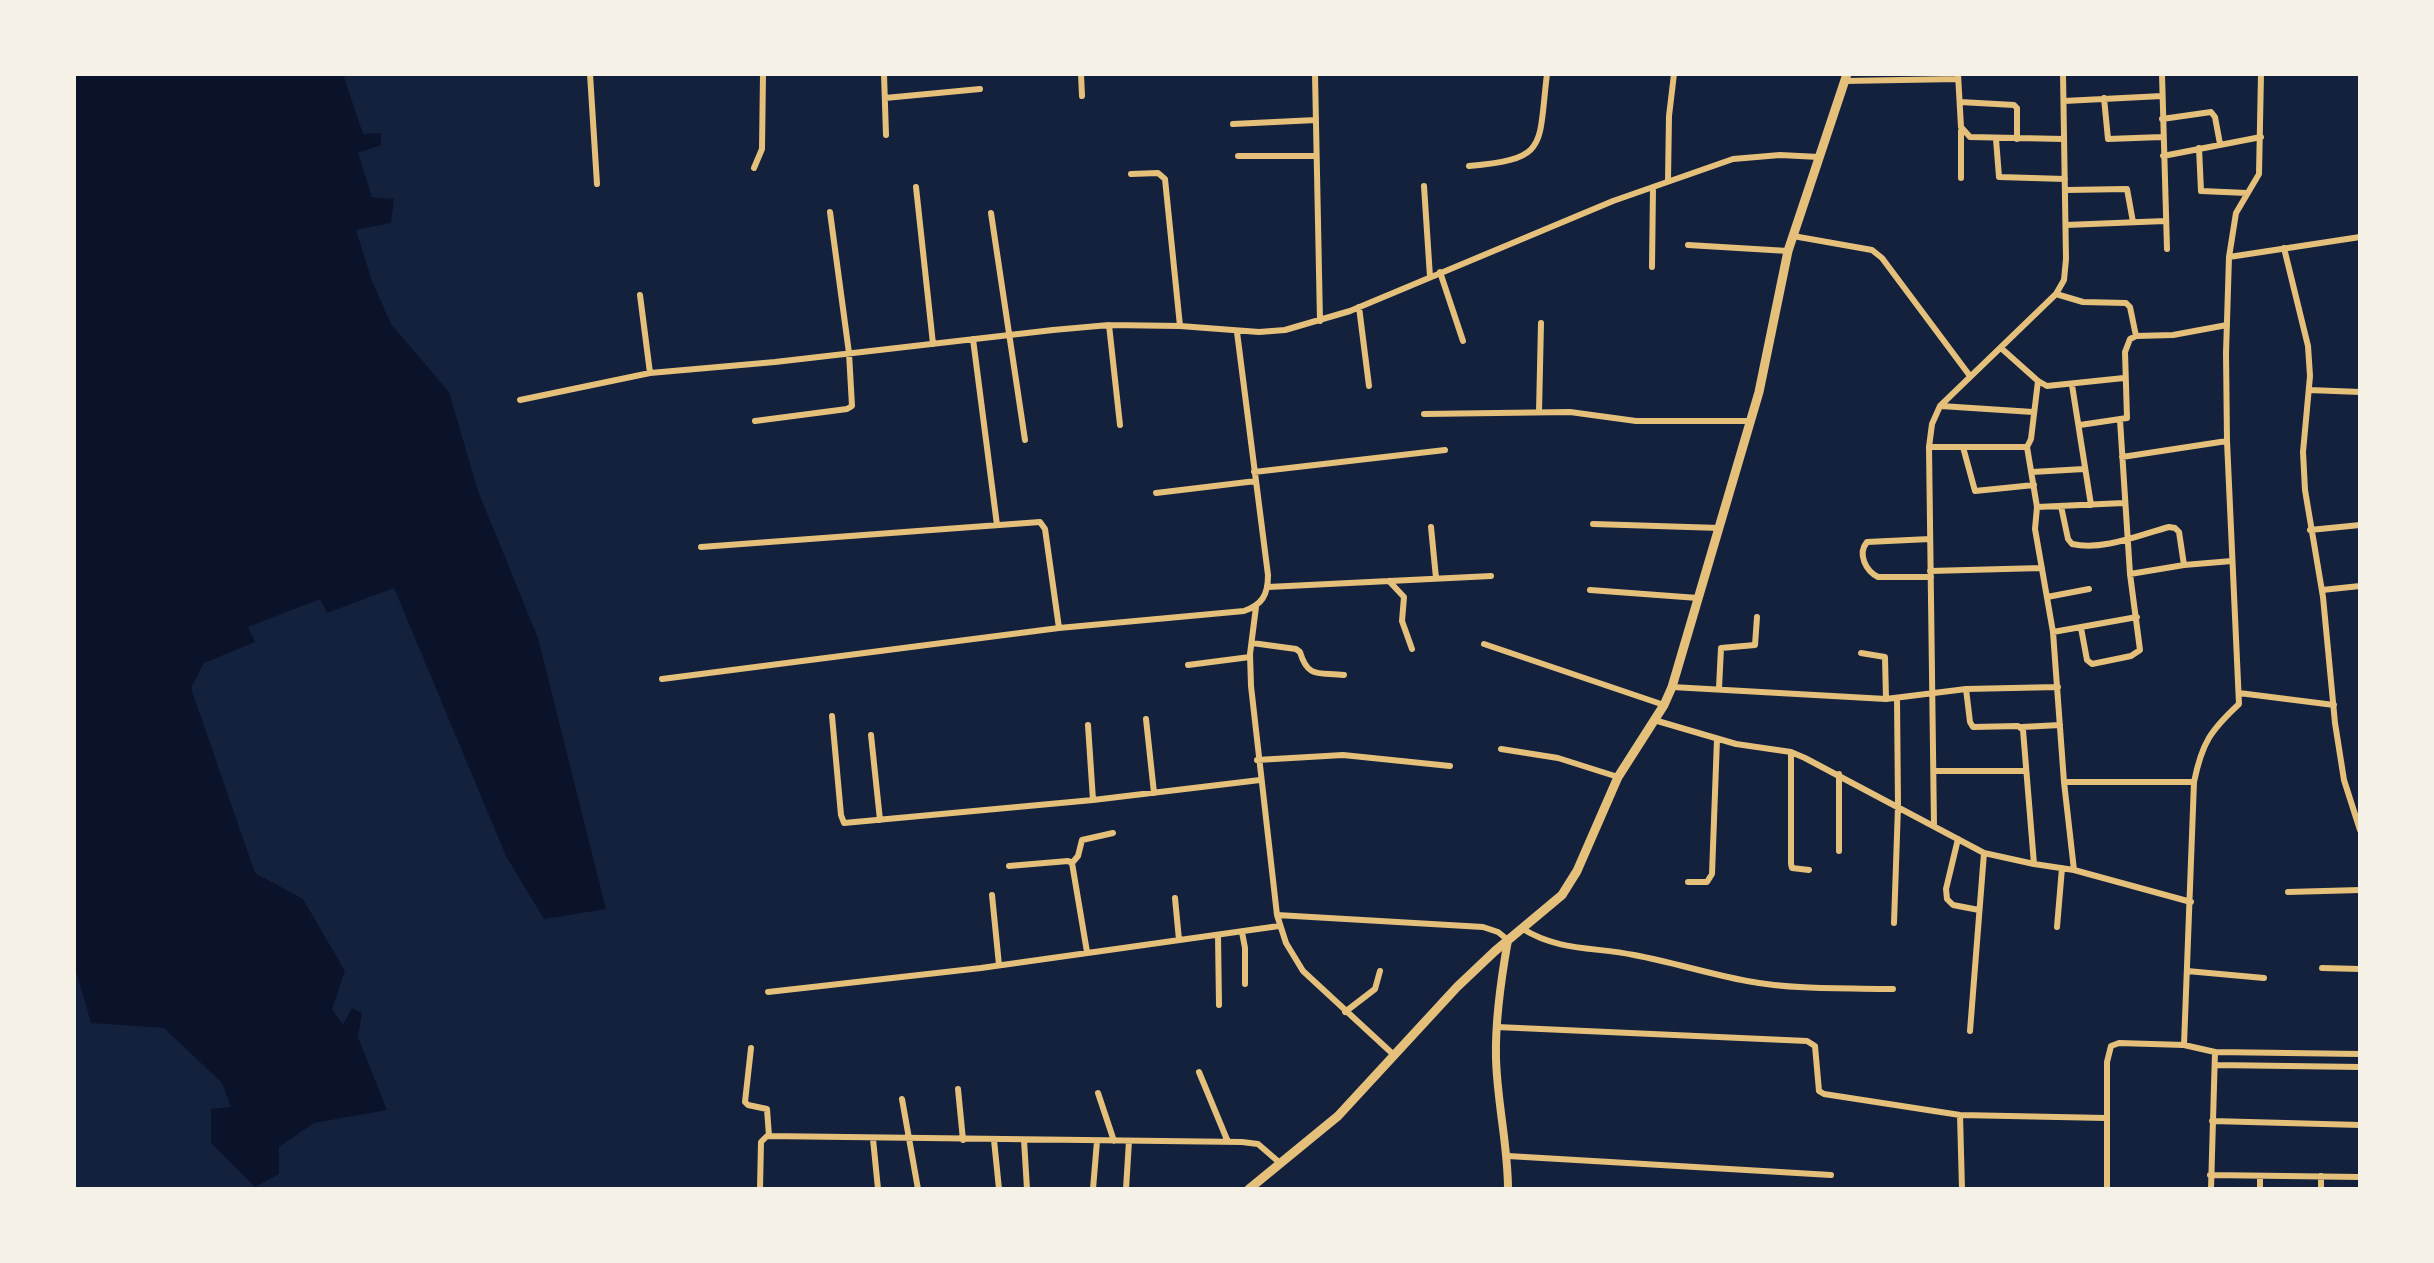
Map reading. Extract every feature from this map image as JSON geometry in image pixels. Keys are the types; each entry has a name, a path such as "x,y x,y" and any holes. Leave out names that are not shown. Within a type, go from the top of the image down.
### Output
{"main road":[{"path":"1249,1189 1338,1116 1457,987 1567,889 1577,871 1618,777 1664,705 1672,687 1766,363 1788,251 1845,78"}],"street":[{"path":"590,74 597,184"},
{"path":"754,168 762,149 763,74"},
{"path":"884,74 886,135"},
{"path":"1081,74 1082,96"},
{"path":"1315,74 1320,321"},
{"path":"1469,166 1516,160 1535,146 1540,133 1547,74"},
{"path":"1668,180 1669,116 1674,74"},
{"path":"1934,826 1930,695 1929,447 1932,424 1940,406 2056,294 2064,280 2066,190 2063,74"},
{"path":"2162,74 2167,249"},
{"path":"2184,1045 2194,782 2201,750 2215,726 2239,704 2227,441 2229,257 2236,213 2259,174 2261,74"},
{"path":"1845,78 1958,77 1961,178"},
{"path":"885,98 980,89"},
{"path":"2064,101 2162,96"},
{"path":"2104,98 2108,139 2162,137"},
{"path":"1960,102 2014,105 2017,108 2017,139"},
{"path":"2162,119 2211,112 2215,117 2220,144"},
{"path":"1233,124 1316,120"},
{"path":"1961,127 1970,137 2064,139"},
{"path":"2163,156 2261,137"},
{"path":"1996,139 1999,177 2065,179"},
{"path":"2199,148 2201,191 2247,193"},
{"path":"520,400 650,373 1109,325 1180,326 1237,332 1285,330 1359,307 1668,180 1733,159 1780,155 1819,157"},
{"path":"1238,156 1316,156"},
{"path":"1131,174 1158,173 1165,179 1180,326"},
{"path":"1424,186 1430,277"},
{"path":"916,187 933,344"},
{"path":"1652,267 1653,187"},
{"path":"2066,190 2127,189 2133,222"},
{"path":"755,421 852,406 849,353 830,212"},
{"path":"991,213 1025,440"},
{"path":"2066,225 2165,221"},
{"path":"1793,236 1872,250 1882,258 1970,376"},
{"path":"2229,257 2360,237"},
{"path":"1688,245 1788,251"},
{"path":"2284,248 2308,346 2309,390 2303,452 2310,530 2322,590 2344,780 2360,830"},
{"path":"1440,272 1463,341"},
{"path":"2056,294 2083,302 2126,303 2130,307 2136,336"},
{"path":"640,295 650,373"},
{"path":"1359,307 1369,386"},
{"path":"1539,412 1541,323"},
{"path":"1109,325 1120,425"},
{"path":"2080,425 2120,420 2128,415 2124,378 2126,344 2136,336 2173,335 2227,325"},
{"path":"662,679 1059,628 1244,611 1256,607 1268,587 1237,332"},
{"path":"973,339 997,525"},
{"path":"2001,348 2047,386 2124,378"},
{"path":"2038,381 2031,439 2027,447 2037,507 2035,529 2053,632 2074,870"},
{"path":"2072,385 2091,505"},
{"path":"2309,390 2360,392"},
{"path":"1940,406 2033,412"},
{"path":"1424,414 1539,412 1585,413 1636,421 1749,421"},
{"path":"2081,628 2087,660 2092,664 2137,653 2140,645 2130,574 2120,420"},
{"path":"2122,457 2227,441"},
{"path":"1929,447 2027,447"},
{"path":"1963,447 1975,491 2034,485"},
{"path":"1254,472 1445,450"},
{"path":"2032,472 2084,469"},
{"path":"1156,493 1256,481"},
{"path":"2037,507 2124,503"},
{"path":"2061,506 2068,539 2072,544 2082,546 2175,528 2179,532 2184,565"},
{"path":"701,547 1036,522 1043,524 1059,628"},
{"path":"1593,524 1720,528"},
{"path":"2310,530 2360,525"},
{"path":"1431,527 1436,578"},
{"path":"1930,539 1867,542 1862,555 1867,567 1878,577 2042,568"},
{"path":"2130,574 2232,561"},
{"path":"1268,587 1491,576"},
{"path":"1389,581 1404,597 1402,621 1412,649"},
{"path":"2322,590 2360,586"},
{"path":"2047,597 2089,589"},
{"path":"1590,590 1698,598"},
{"path":"1256,607 1250,657 1257,760 1279,926 1292,956 1303,971 1395,1056"},
{"path":"1719,688 1721,648 1755,645 1757,617"},
{"path":"2053,632 2137,617"},
{"path":"1252,643 1296,649 1304,666 1311,672 1344,675"},
{"path":"1484,644 1664,705"},
{"path":"1861,653 1885,657 1886,699"},
{"path":"1188,665 1250,657"},
{"path":"1672,687 1886,699 1966,689 2058,687"},
{"path":"1966,689 1973,727 2060,725"},
{"path":"2239,693 2334,705"},
{"path":"1894,923 1898,806 1897,698"},
{"path":"832,716 842,821 849,823 1093,800 1260,780"},
{"path":"1146,719 1154,793"},
{"path":"1654,720 1717,739 1791,752 1839,774 1984,853 2074,870 2191,902"},
{"path":"1088,725 1093,800"},
{"path":"2022,727 2034,864"},
{"path":"871,735 880,820"},
{"path":"1688,882 1707,882 1712,874 1717,739"},
{"path":"1501,749 1558,758 1618,777"},
{"path":"1791,752 1791,864 1792,868 1809,870"},
{"path":"1257,760 1343,755 1450,766"},
{"path":"1934,771 2026,771"},
{"path":"1839,774 1839,851"},
{"path":"2064,782 2194,782"},
{"path":"1072,863 1078,856 1082,840 1113,833"},
{"path":"1958,839 1946,889 1947,899 1953,905 1979,910"},
{"path":"1970,1031 1984,853"},
{"path":"1009,866 1072,863"},
{"path":"1072,863 1087,952"},
{"path":"2057,927 2062,868"},
{"path":"2288,892 2360,890"},
{"path":"992,895 999,965"},
{"path":"1175,898 1179,940"},
{"path":"1277,915 1483,927 1498,932 1508,940 1496,1061 1508,1156 1508,1189"},
{"path":"768,992 999,965 1279,926"},
{"path":"1523,929 1541,940 1570,948 1636,955 1756,983 1893,989"},
{"path":"1242,932 1245,984"},
{"path":"1218,935 1219,1005"},
{"path":"2322,968 2360,969"},
{"path":"1345,1012 1375,989 1380,971"},
{"path":"2187,971 2264,978"},
{"path":"1497,1027 1807,1041 1815,1046 1819,1091 1960,1115 2106,1118"},
{"path":"2107,1189 2107,1062 2111,1046 2119,1043 2184,1045 2215,1052 2360,1054"},
{"path":"751,1048 745,1102 767,1109 769,1136"},
{"path":"2211,1189 2215,1052"},
{"path":"2216,1065 2360,1067"},
{"path":"1199,1072 1228,1142"},
{"path":"958,1089 963,1140"},
{"path":"1098,1093 1114,1141"},
{"path":"902,1099 918,1189"},
{"path":"1960,1115 1962,1189"},
{"path":"2212,1121 2360,1125"},
{"path":"760,1189 761,1142 769,1136 1228,1142 1258,1144 1280,1163"},
{"path":"873,1139 878,1189"},
{"path":"994,1140 999,1189"},
{"path":"1024,1140 1027,1189"},
{"path":"1093,1189 1097,1141"},
{"path":"1126,1189 1129,1141"},
{"path":"1508,1156 1831,1175"},
{"path":"2210,1175 2360,1177"},
{"path":"2260,1176 2260,1189"},
{"path":"2321,1176 2321,1189"}],"water":[{"path":"74,74 343,74 363,134 381,133 381,145 358,153 372,197 394,199 391,223 356,230 372,281 391,324 449,392 478,491 538,638 606,909 544,919 506,856 394,588 327,613 320,599 248,627 255,642 204,663 191,688 255,873 303,899 345,971 332,1009 343,1025 352,1008 362,1013 358,1037 387,1110 314,1123 279,1147 279,1174 255,1187 211,1143 211,1109 231,1107 222,1083 164,1028 91,1023 74,964"}]}
